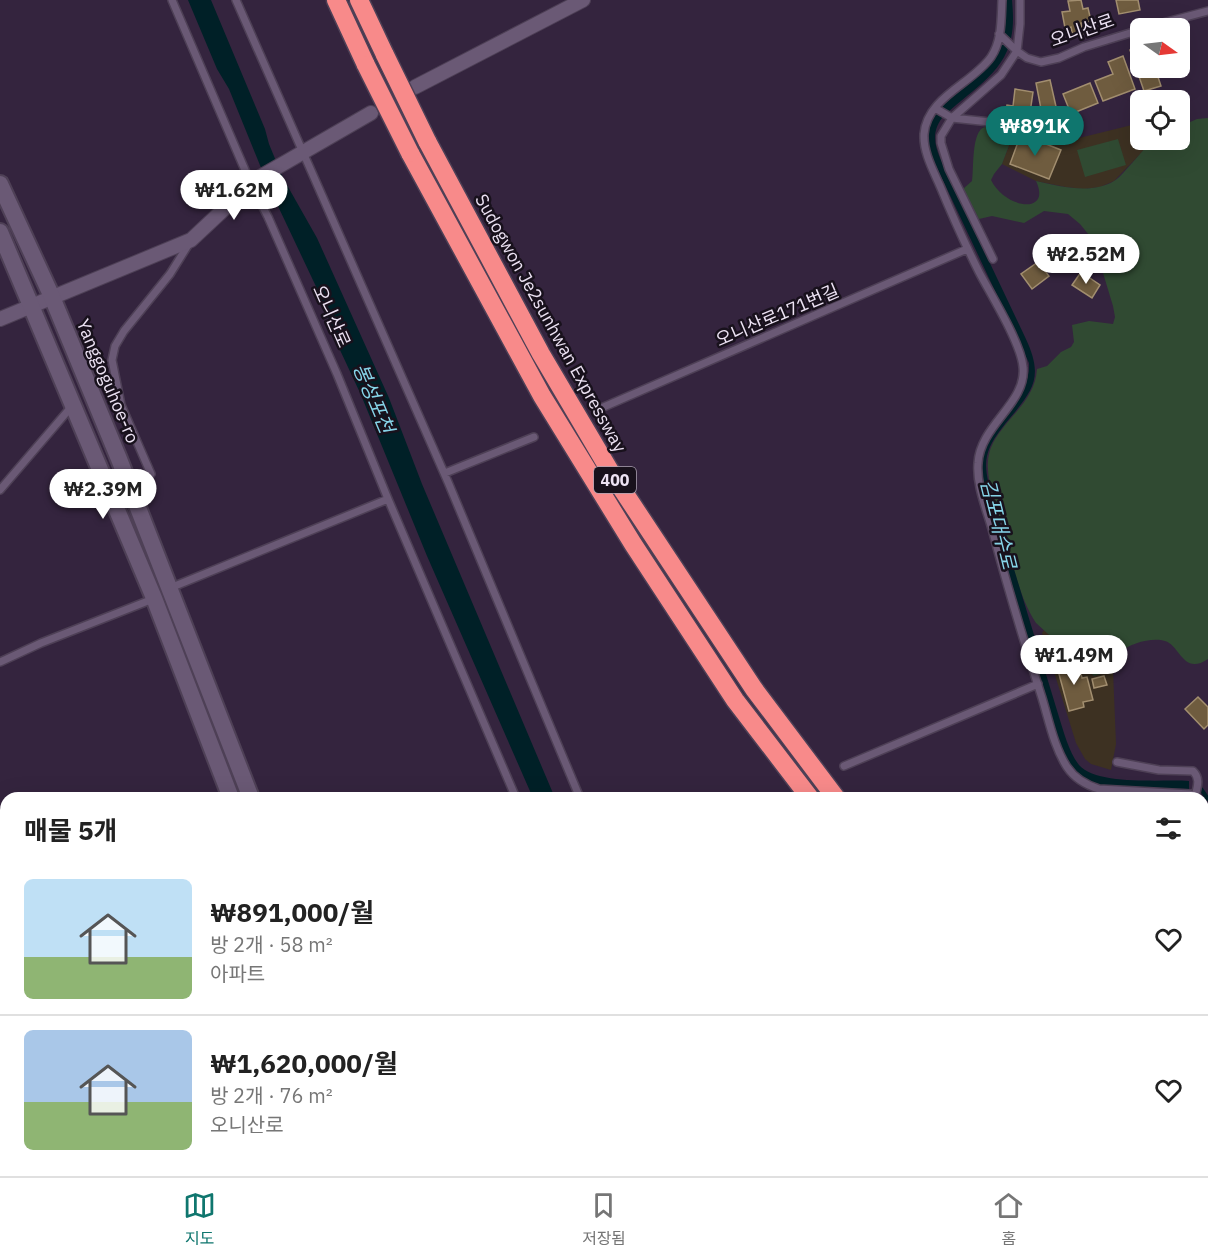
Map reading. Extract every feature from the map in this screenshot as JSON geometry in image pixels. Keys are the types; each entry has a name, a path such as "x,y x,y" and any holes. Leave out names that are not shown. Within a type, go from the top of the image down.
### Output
{"highway":[{"name":"400","path":"336,0 410,153 542,396 633,544 735,700 805,792"},
{"name":"Sudogwon Je2sunhwan Expressway","path":"359,0 427,141 541,354 610,471 754,689 831,792"}],"main road":[{"name":"Yanggoguhoe-ro","path":"0,183 52,297 115,448 249,792"},
{"path":"0,232 154,598 229,792"}],"street":[{"path":"415,87 583,0"},
{"path":"0,319 191,240 253,182 371,113"}],"lane":[{"name":"오니산로","path":"172,0 338,374 388,499 513,792"},
{"path":"236,0 301,154 445,473 578,792"},
{"path":"1002,0 1001,35 992,55 983,67 944,99 928,119 924,133 924,146 968,249 1017,345 1023,367 1023,377 1019,388 984,438 980,448 978,475 1004,573 1060,755 1076,777 1086,785 1100,789 1154,792"},
{"path":"993,260 944,155 941,136 951,118 995,81 1015,49 1020,24 1020,0"},
{"name":"오니산로","path":"1182,18 1208,11"},
{"name":"오니산로","path":"1015,49 1028,58 1041,62 1059,58 1084,46 1130,33"},
{"path":"1001,35 1015,49"},
{"path":"936,109 951,118 990,122"},
{"path":"151,474 121,405 112,360 115,346 124,331 170,274 191,240"},
{"name":"오니산로171번길","path":"599,409 968,249"},
{"path":"0,490 74,405"},
{"path":"445,473 534,437"},
{"path":"170,588 388,499"},
{"path":"0,662 41,643 154,598"},
{"path":"844,766 1038,684"},
{"path":"1118,762 1159,770 1193,771 1197,775 1197,792"}],"shaded area":[{"path":"993,118 1031,122 1060,118 1062,136 1071,140 1130,125 1130,150 1144,150 1114,181 1100,187 1084,189 1066,187 1036,181 1002,164 1013,135 991,127"},
{"path":"1208,118 1208,659 1193,664 1187,662 1175,648 1165,641 1148,640 1124,649 1117,656 1113,670 1094,676 1036,623 1030,613 1016,577 994,499 988,463 993,443 1026,400 1037,369 1047,366 1061,352 1071,347 1074,342 1072,325 1089,321 1113,324 1115,317 1113,306 1093,240 1068,214 1044,211 1024,223 992,216 979,219 963,189 972,181 975,143 977,135 985,127 1013,135 1002,164 991,180 1006,197 1025,204 1038,199 1036,181 1075,188 1095,188 1114,181 1122,175 1144,150 1190,150 1190,122"},
{"path":"1118,139 1126,165 1085,177 1077,150"},
{"path":"1044,630 1094,676 1113,670 1116,744 1111,770 1091,764 1085,759 1076,743 1042,633"}],"water":[{"name":"봉성포천","path":"188,0 211,0 283,178 317,238 389,398 422,484 552,792 530,792 427,556 361,395 340,350 320,295 268,185 229,89 217,69"},
{"name":"김포대수로","path":"1006,0 1012,0 1013,23 1007,51 1001,63 983,83 942,118 935,138 940,158 1025,337 1034,364 1035,374 1029,393 997,435 988,451 986,466 988,482 1063,729 1075,760 1088,772 1100,776 1131,780 1189,781 1189,789 1110,787 1082,777 1069,764 1056,734 985,493 981,465 984,447 989,436 1024,387 1029,363 931,155 928,137 932,122 941,109 981,73 993,60 1001,46 1005,29"}],"building":[{"path":"1081,0 1083,9 1088,8 1091,21 1081,23 1083,35 1073,37 1071,27 1065,28 1062,12 1070,11 1068,1"},
{"path":"1116,0 1138,0 1140,10 1119,14"},
{"path":"1123,56 1135,89 1103,101 1095,81 1113,74 1108,62"},
{"path":"1140,78 1158,78 1161,86 1144,90"},
{"path":"1050,80 1057,111 1042,114 1036,83"},
{"path":"1090,83 1098,103 1071,114 1063,94"},
{"path":"1015,89 1033,92 1029,120 1005,116 1007,105 1013,106"},
{"path":"1021,134 1061,150 1049,179 1010,164"},
{"path":"1038,262 1049,276 1032,289 1021,274"},
{"path":"1081,272 1100,285 1092,298 1072,285"},
{"path":"1066,660 1068,666 1073,664 1075,672 1080,670 1082,678 1087,677 1093,700 1083,702 1084,707 1069,711 1056,663"},
{"path":"1104,676 1107,685 1094,688 1092,679"},
{"path":"1198,697 1208,707 1208,725 1204,729 1185,709"}]}
